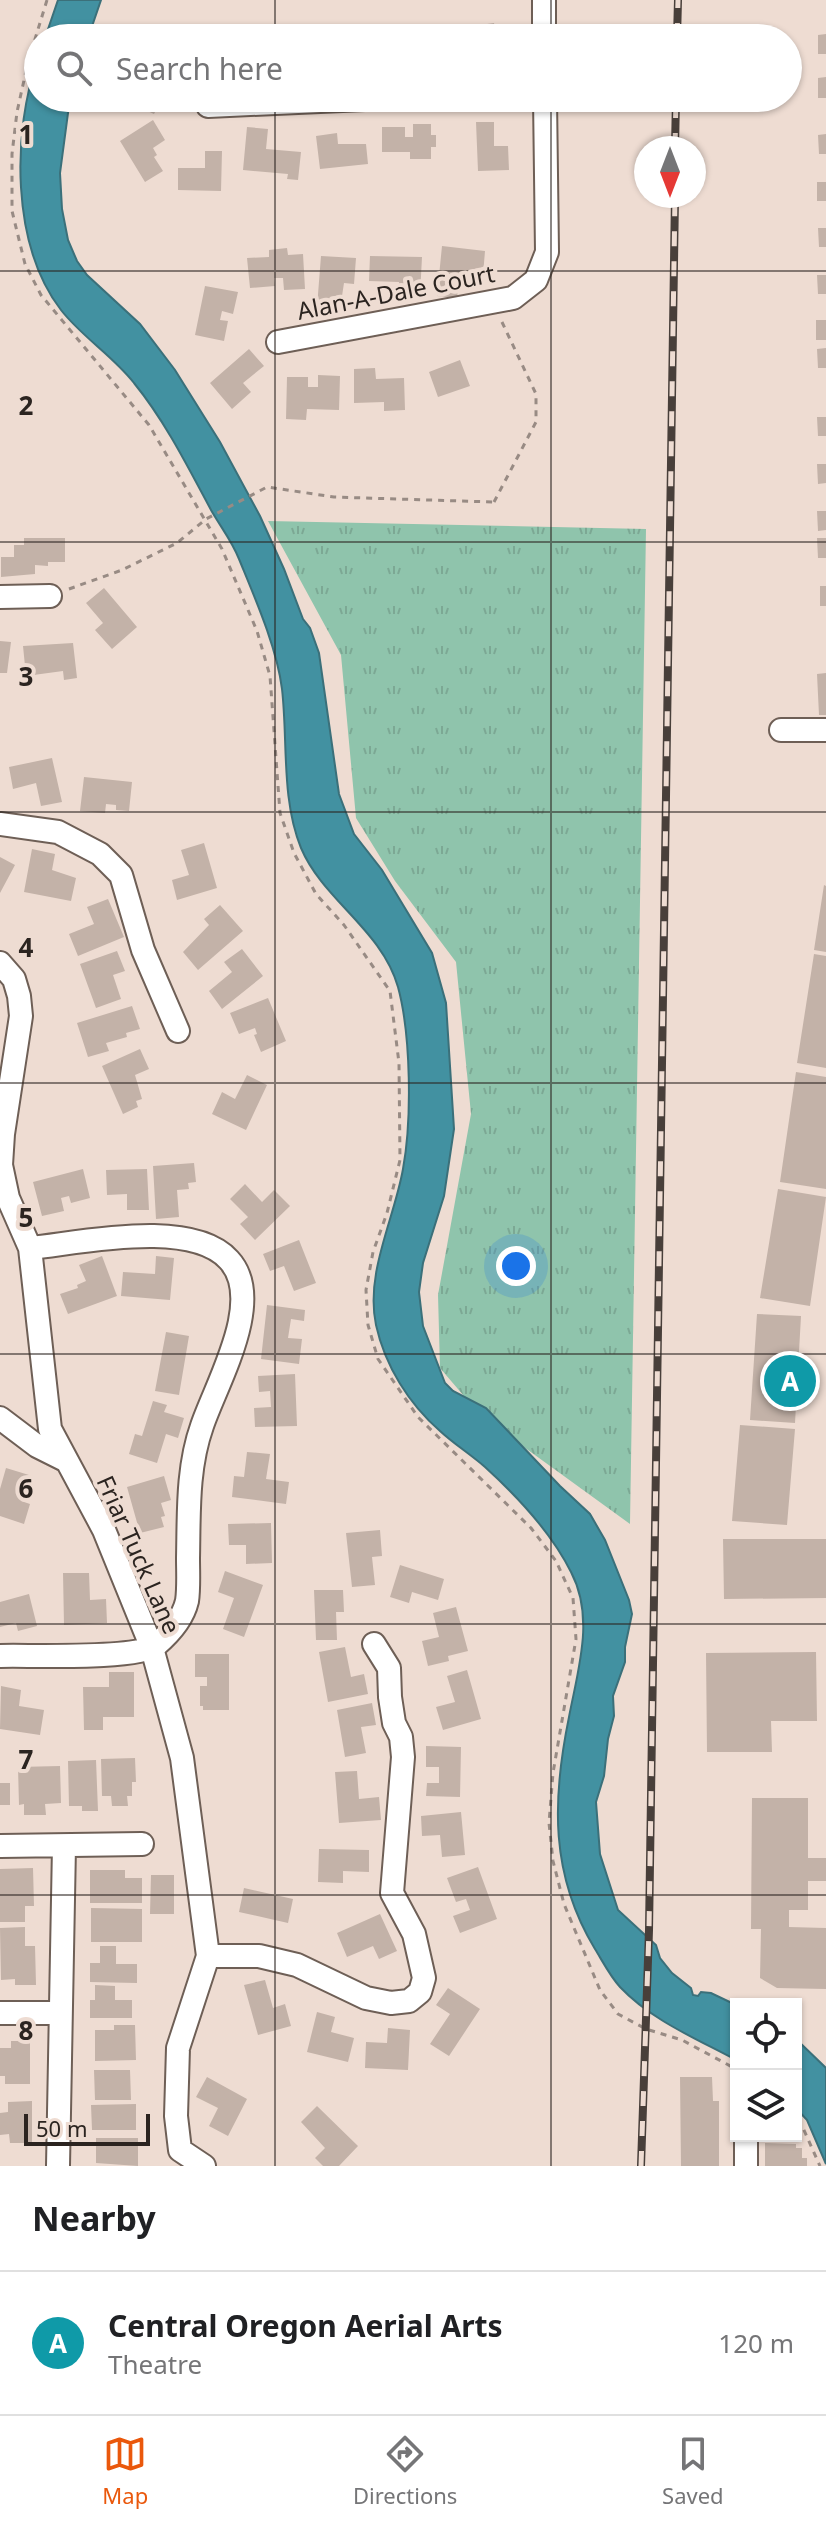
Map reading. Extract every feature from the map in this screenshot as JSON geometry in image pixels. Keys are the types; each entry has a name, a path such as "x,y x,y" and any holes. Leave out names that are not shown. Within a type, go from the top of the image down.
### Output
{"street":[{"path":"544,0 544,24"},
{"name":"Alan-A-Dale Court","path":"278,342 513,298 536,280 547,252 545,112"},
{"path":"0,597 50,596"},
{"path":"781,730 826,730"},
{"path":"0,824 58,832 100,854 121,875 143,950 178,1031"},
{"name":"Friar Tuck Lane","path":"0,963 14,979 21,1016 1,1165 8,1198 30,1248 50,1429 104,1530 152,1648 182,1758 208,1956 178,2048 176,2116 180,2150 204,2166"},
{"path":"0,1656 126,1654 152,1648 169,1633 187,1601 191,1475 201,1428 241,1322 239,1277 230,1261 213,1247 158,1234 30,1248"},
{"path":"0,1418 37,1446 65,1460"},
{"path":"208,1956 259,1956 297,1965 366,1998 391,2003 409,2001 420,1992 424,1978 414,1934 392,1893 403,1757 401,1737 394,1723 389,1668 374,1644"},
{"path":"0,1846 142,1844"},
{"path":"58,2166 64,1846"},
{"path":"0,2013 60,2013"},
{"path":"746,2142 746,2166"}],"path":[{"path":"40,24 47,0"},
{"path":"24,80 12,154 12,211 25,264 56,316 149,425 222,549 257,631 270,676 280,813 294,853 316,894 344,925 390,991 399,1063 400,1160 387,1213 373,1252 366,1290 368,1325 378,1359 418,1417 531,1528 556,1561 573,1598 576,1639 553,1773 549,1823 553,1861 564,1904 600,1990 618,2014 646,2029 682,2040 730,2066"},
{"path":"50,596 122,570 177,543 206,519 267,487 334,497 494,503 536,422 536,394 493,302"},
{"path":"802,2127 820,2166"}],"green space":[{"path":"268,521 646,529 630,1524 481,1416 440,1368 438,1295 471,1114 456,962 395,881 356,818 341,655"}],"water":[{"path":"58,0 101,0 93,24 50,24"},
{"path":"25,112 68,112 60,173 62,209 68,240 77,261 87,275 140,324 175,370 220,442 260,516 319,653 339,794 354,834 382,870 432,953 446,1003 454,1129 444,1196 423,1263 419,1292 423,1326 445,1383 453,1391 486,1408 590,1514 605,1540 632,1614 625,1662 613,1696 614,1716 604,1776 596,1802 600,1854 618,1910 656,1945 660,1958 672,1973 691,1988 693,1995 711,1993 730,2002 730,2057 660,2019 632,1999 610,1974 580,1921 563,1865 558,1807 563,1748 582,1644 582,1607 578,1589 563,1557 533,1516 497,1478 445,1436 418,1409 385,1355 376,1325 374,1286 377,1266 399,1188 408,1127 408,1053 398,987 379,949 323,884 301,848 290,810 279,673 265,623 236,552 156,413 126,373 61,310 45,284 25,221 21,153"},
{"path":"802,2045 826,2068 826,2164 802,2115"}],"building":[{"path":"826,34 826,54 818,54 818,35"},
{"path":"826,77 826,98 818,98 818,78"},
{"path":"153,120 165,140 153,148 157,155 154,157 163,171 145,182 120,141"},
{"path":"476,122 494,122 494,146 508,146 509,170 478,171"},
{"path":"413,124 431,124 431,135 436,135 436,147 431,147 431,159 410,159 410,152 382,152 382,127 405,127 405,137 413,137"},
{"path":"247,127 268,129 266,149 301,152 298,180 287,179 288,174 243,170"},
{"path":"337,133 338,144 366,144 368,164 320,169 316,136"},
{"path":"826,134 826,154 819,154 818,135"},
{"path":"205,151 222,151 221,191 178,190 178,168 205,168"},
{"path":"817,182 826,182 826,201 817,201"},
{"path":"818,228 826,228 826,247 819,247"},
{"path":"442,246 485,251 483,275 460,273 457,298 437,296"},
{"path":"287,248 288,255 303,254 305,289 284,290 283,278 274,278 275,286 250,288 247,258 269,257 269,250"},
{"path":"321,256 356,258 354,284 344,283 340,309 317,307"},
{"path":"370,256 422,257 420,295 398,294 399,282 369,281"},
{"path":"817,275 826,275 826,294 818,294"},
{"path":"205,286 238,292 233,314 222,311 220,320 228,321 224,341 195,335"},
{"path":"816,320 826,320 826,340 816,340"},
{"path":"826,348 826,368 818,368 817,349"},
{"path":"249,349 264,366 243,383 251,392 232,409 210,383"},
{"path":"460,360 470,386 438,397 429,372"},
{"path":"375,368 376,379 404,378 405,410 384,411 384,402 354,403 354,369"},
{"path":"318,375 340,376 339,410 307,409 306,420 286,419 287,377 308,377 308,387 318,387"},
{"path":"817,417 826,417 826,436 818,436"},
{"path":"817,464 826,464 826,483 818,484"},
{"path":"817,511 826,511 826,530 818,531"},
{"path":"24,538 65,538 65,562 35,565 35,574 1,577 1,557 14,557 14,545 24,545"},
{"path":"817,538 826,538 826,558 818,558"},
{"path":"820,586 826,586 826,606 820,606"},
{"path":"104,588 137,627 112,649 95,630 103,623 86,603"},
{"path":"0,641 11,642 7,673 0,673"},
{"path":"73,643 77,678 64,680 63,671 26,676 23,646"},
{"path":"826,673 826,715 819,715 817,674"},
{"path":"52,758 62,802 41,806 36,783 13,789 9,767"},
{"path":"84,777 132,782 129,811 116,810 116,805 106,804 105,813 80,811"},
{"path":"204,843 217,888 177,900 172,880 189,875 181,850"},
{"path":"32,849 55,854 52,870 76,878 71,901 24,892"},
{"path":"0,857 15,865 0,893"},
{"path":"826,886 826,952 814,950"},
{"path":"108,899 124,937 78,956 69,934 94,924 87,907"},
{"path":"220,905 243,931 198,970 183,952 209,925 204,919"},
{"path":"242,949 263,976 222,1009 209,991 232,972 224,962"},
{"path":"117,951 125,971 113,975 121,999 96,1008 80,964"},
{"path":"814,954 826,956 826,1068 797,1063"},
{"path":"268,998 286,1041 261,1052 254,1035 257,1034 255,1028 239,1034 230,1013"},
{"path":"132,1006 140,1029 126,1033 127,1037 106,1043 109,1051 88,1057 77,1023"},
{"path":"140,1049 149,1069 135,1075 142,1099 136,1101 138,1107 123,1114 102,1066"},
{"path":"796,1072 826,1077 826,1189 780,1182"},
{"path":"247,1075 267,1085 246,1130 212,1114 222,1092 235,1099"},
{"path":"194,1163 196,1182 188,1183 189,1189 177,1190 179,1217 156,1219 153,1166"},
{"path":"83,1169 90,1198 71,1203 69,1196 61,1198 64,1211 42,1216 33,1182"},
{"path":"147,1169 149,1210 127,1210 127,1194 107,1195 106,1170"},
{"path":"245,1184 262,1202 274,1190 290,1206 255,1240 240,1224 248,1217 230,1199"},
{"path":"778,1189 826,1197 810,1306 760,1298"},
{"path":"299,1240 316,1283 294,1291 284,1266 270,1271 263,1254"},
{"path":"102,1256 117,1296 68,1314 60,1294 78,1288 77,1285 86,1281 79,1265"},
{"path":"156,1256 174,1258 170,1300 121,1296 123,1272 155,1274"},
{"path":"267,1305 305,1310 304,1321 291,1319 288,1338 302,1339 299,1364 261,1359"},
{"path":"757,1314 801,1316 795,1423 750,1420"},
{"path":"166,1332 189,1336 179,1395 155,1391"},
{"path":"295,1374 297,1426 255,1427 254,1408 271,1407 270,1391 259,1392 258,1376"},
{"path":"153,1401 167,1405 164,1412 184,1418 178,1438 166,1434 157,1463 129,1454 135,1434 142,1436"},
{"path":"740,1425 795,1429 787,1525 732,1521"},
{"path":"247,1452 270,1454 266,1479 289,1482 286,1504 232,1497 234,1476 244,1477"},
{"path":"6,1468 29,1475 21,1501 30,1504 24,1524 0,1516 0,1489"},
{"path":"164,1476 171,1500 161,1503 164,1527 140,1533 127,1487"},
{"path":"271,1523 272,1563 246,1564 246,1545 229,1545 228,1524"},
{"path":"380,1530 382,1556 372,1557 375,1585 352,1587 346,1533"},
{"path":"723,1539 826,1539 826,1598 724,1599"},
{"path":"400,1565 444,1579 438,1600 412,1592 409,1603 390,1597"},
{"path":"225,1571 263,1585 244,1637 223,1629 234,1598 218,1592"},
{"path":"63,1573 89,1573 90,1600 106,1599 107,1623 64,1625"},
{"path":"314,1590 343,1590 344,1612 336,1612 337,1640 316,1640"},
{"path":"29,1594 37,1626 18,1631 16,1623 0,1627 0,1602"},
{"path":"456,1607 468,1651 448,1656 449,1661 428,1666 422,1641 439,1637 433,1613"},
{"path":"345,1647 351,1677 364,1674 368,1694 328,1702 319,1652"},
{"path":"816,1652 817,1721 771,1721 772,1752 707,1752 706,1653"},
{"path":"195,1654 229,1654 229,1710 203,1710 200,1706 200,1686 207,1686 207,1677 195,1677"},
{"path":"467,1670 481,1719 443,1730 436,1707 455,1702 447,1676"},
{"path":"109,1672 134,1672 134,1717 103,1717 103,1730 84,1730 83,1687 109,1687"},
{"path":"1,1686 21,1690 19,1706 44,1710 40,1735 0,1729"},
{"path":"372,1703 376,1725 361,1727 366,1753 345,1757 337,1710"},
{"path":"426,1746 461,1747 460,1797 426,1796 427,1783 439,1783 439,1767 426,1767"},
{"path":"135,1758 136,1782 132,1782 132,1796 127,1796 128,1806 112,1806 111,1796 102,1796 101,1759"},
{"path":"96,1760 98,1811 82,1811 82,1806 69,1806 68,1761"},
{"path":"60,1766 61,1803 45,1804 46,1815 24,1815 24,1804 19,1805 18,1767"},
{"path":"357,1771 359,1799 379,1797 381,1820 339,1823 335,1772"},
{"path":"0,1783 10,1783 10,1805 0,1805"},
{"path":"752,1798 808,1798 808,1858 826,1858 826,1881 808,1881 808,1910 789,1910 789,1927 826,1928 826,1989 777,1988 760,1978 761,1929 751,1929"},
{"path":"461,1812 465,1855 442,1857 440,1835 422,1836 421,1816"},
{"path":"319,1849 369,1850 369,1872 343,1871 343,1883 318,1882"},
{"path":"478,1867 497,1919 460,1933 453,1916 470,1910 466,1899 456,1902 447,1878"},
{"path":"33,1868 34,1906 25,1906 25,1922 0,1922 0,1869"},
{"path":"90,1870 125,1870 125,1878 142,1878 142,1903 90,1903"},
{"path":"151,1875 174,1875 174,1914 150,1914"},
{"path":"244,1888 293,1899 288,1923 239,1912"},
{"path":"91,1908 142,1909 142,1942 91,1942"},
{"path":"380,1914 397,1951 379,1959 373,1946 347,1957 337,1933"},
{"path":"25,1927 25,1946 35,1946 36,1985 15,1985 15,1979 1,1980 0,1928"},
{"path":"100,1946 116,1946 116,1964 137,1964 137,1983 90,1982 90,1963 100,1963"},
{"path":"265,1980 273,2008 285,2004 291,2026 258,2035 244,1985"},
{"path":"95,1985 115,1986 115,2000 132,2000 132,2018 90,2018 90,2000 95,2000"},
{"path":"448,1988 480,2009 449,2056 430,2044 450,2014 436,2005"},
{"path":"317,2012 335,2017 331,2032 354,2038 348,2062 307,2052"},
{"path":"114,2025 135,2025 136,2060 95,2061 95,2030 114,2030"},
{"path":"388,2028 410,2030 408,2070 365,2068 366,2042 387,2043"},
{"path":"11,2041 30,2041 30,2084 5,2084 5,2076 0,2076 0,2048 11,2048"},
{"path":"94,2070 130,2070 131,2100 95,2100"},
{"path":"207,2077 247,2099 228,2136 209,2126 218,2108 196,2097"},
{"path":"680,2077 712,2077 713,2101 719,2101 719,2166 681,2166"},
{"path":"32,2101 32,2143 10,2143 9,2134 0,2135 0,2113 8,2112 8,2102"},
{"path":"136,2104 136,2130 92,2130 91,2105"},
{"path":"317,2106 358,2146 339,2166 323,2166 315,2158 325,2148 301,2122"},
{"path":"96,2138 138,2138 138,2166 96,2163"},
{"path":"765,2143 796,2144 796,2148 802,2148 802,2158 807,2158 807,2166 765,2166"}],"railway":[{"path":"677,24 678,0"},
{"path":"675,136 676,112"},
{"path":"641,2166 649,1930 675,208"}],"place":[{"name":"Central Oregon Aerial Arts","path":"790,1381"}]}
